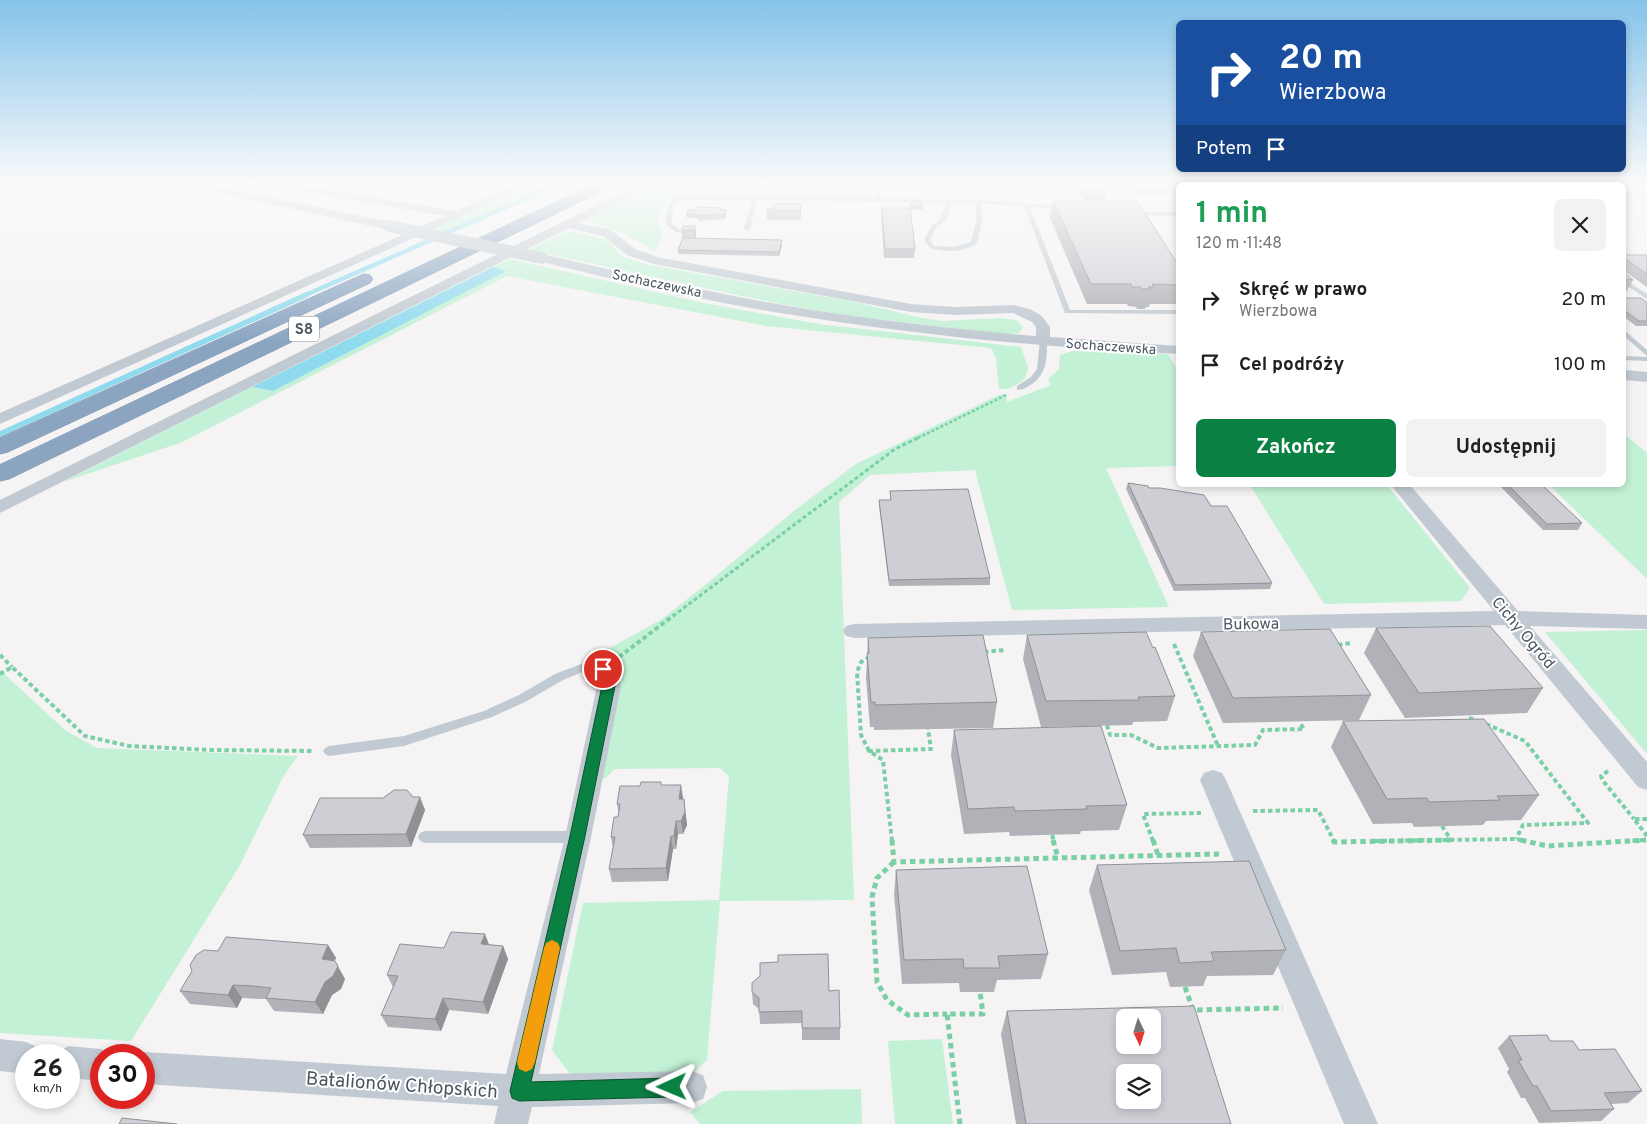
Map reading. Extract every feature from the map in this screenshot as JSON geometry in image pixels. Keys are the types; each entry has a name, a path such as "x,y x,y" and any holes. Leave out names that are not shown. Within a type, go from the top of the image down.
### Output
{"highway":[{"path":"401,262 458,235"},
{"name":"S8","path":"0,474 498,235"},
{"name":"S8","path":"0,447 383,270"}],"street":[{"path":"0,419 411,235"},
{"name":"Sochaczewska","path":"434,235 796,311 882,324 1043,341 1176,350"},
{"path":"0,507 545,235"},
{"name":"Sochaczewska","path":"611,235 640,256 672,264 911,308 956,311 1014,309 1025,312 1037,319 1042,327 1043,341"},
{"path":"1626,376 1647,377"},
{"name":"Cichy Ogród","path":"1402,487 1647,780"},
{"name":"Bukowa","path":"854,631 1511,618 1647,622"},
{"path":"511,1124 578,836 609,686 608,678 603,669"},
{"path":"1213,780 1361,1124"},
{"path":"0,1055 15,1057"},
{"name":"Batalionów Chłopskich","path":"155,1069 519,1091 691,1087"}],"lane":[{"path":"928,235 927,240 932,247 951,249 969,246 974,243 976,235"},
{"path":"1038,235 1067,312 1176,312"},
{"path":"1626,283 1644,299"},
{"path":"1626,334 1647,354"},
{"path":"1020,388 1040,374 1043,341"},
{"path":"1626,358 1647,359"},
{"path":"329,751 404,741 488,714 523,698 559,677 584,667 603,669"},
{"path":"425,837 578,836"}],"path":[{"path":"603,669 895,449 1020,388"},
{"path":"1332,646 1358,641"},
{"path":"1167,643 1176,644 1218,746"},
{"path":"976,651 992,652 1012,648"},
{"path":"879,654 865,657 858,664 861,735 869,751 882,760 894,862"},
{"path":"0,656 86,736 130,746 211,750 329,751"},
{"path":"0,674 12,667"},
{"path":"1469,718 1526,741 1588,823 1523,825 1516,839"},
{"path":"1107,725 1110,734 1131,735 1158,748 1255,745 1263,730 1304,729 1300,722"},
{"path":"869,751 931,750 928,729"},
{"path":"1609,767 1610,770 1602,776 1603,781 1647,836"},
{"path":"1158,855 1143,814 1318,810 1334,842 1516,839 1547,846 1647,840"},
{"path":"1634,819 1647,819"},
{"path":"1442,826 1451,840"},
{"path":"1052,835 1058,858"},
{"path":"980,992 984,1014 908,1015 887,1000 877,982 872,897 877,878 894,862 1244,853"},
{"path":"1185,987 1192,1010 1311,1007"},
{"path":"947,1014 960,1124"}],"green space":[{"path":"558,235 590,235 608,241 623,257 650,265 855,302 922,318 943,321 1001,318 1016,320 1023,327 1019,333 1003,334 850,316 770,302 529,250"},
{"path":"627,235 662,235 655,251"},
{"path":"510,259 704,303 819,324 1021,347 1028,368 1025,379 1009,389 999,389 996,358 991,348 766,326 507,276 180,443 63,482 252,387 273,391 505,271 493,267"},
{"path":"1072,351 1168,354 1176,367 1176,466 1106,468 1169,607 1012,610 975,470 870,475 839,502 854,900 720,901 707,1060 693,1073 570,1074 552,1050 583,903 719,900 729,776 720,768 614,769 606,778 597,780 618,675 592,658 662,619 795,510 856,464 999,395 1006,394 1007,402 1051,385 1048,379 1059,369 1060,355"},
{"path":"1626,436 1647,453 1647,579 1551,487 1626,487"},
{"path":"1251,487 1389,487 1470,588 1461,601 1324,604"},
{"path":"1647,630 1647,754 1545,632"},
{"path":"0,670 65,730 97,748 298,756 283,777 240,865 131,1041 0,1033"},
{"path":"942,1039 953,1124 895,1124 888,1041"},
{"path":"861,1089 862,1124 700,1124 690,1112 723,1091"}],"water":[{"path":"493,267 506,271 273,391 252,387"}],"building":[{"path":"884,235 913,235 915,249 885,249"},
{"path":"1069,235 1159,235 1176,261 1176,285 1152,284 1154,287 1142,289 1140,287 1132,287 1131,284 1091,284"},
{"path":"683,238 782,240 779,252 678,250"},
{"path":"1626,255 1647,255 1647,274 1626,259"},
{"path":"1626,275 1633,280 1626,279"},
{"path":"1626,298 1641,298 1647,303 1647,321 1639,321 1626,311"},
{"path":"1128,483 1148,486 1149,488 1204,495 1211,506 1227,506 1272,583 1175,585"},
{"path":"1510,487 1544,487 1582,523 1547,524"},
{"path":"968,489 990,578 889,580 879,500 891,500 890,491"},
{"path":"1490,626 1543,688 1419,693 1376,628"},
{"path":"1330,629 1371,695 1233,698 1201,632"},
{"path":"1146,632 1153,648 1155,647 1175,696 1138,697 1139,700 1046,701 1027,635"},
{"path":"983,635 997,702 875,705 875,702 871,702 867,653 869,653 868,638"},
{"path":"1484,719 1539,795 1497,796 1500,800 1429,802 1427,798 1387,799 1343,721"},
{"path":"1101,726 1127,805 1086,806 1087,809 1015,811 1014,807 968,809 954,730"},
{"path":"641,782 681,785 679,799 684,799 685,812 681,821 676,821 674,836 671,836 666,868 609,869 615,837 611,837 614,817 618,817 620,804 617,804 620,786 640,786"},
{"path":"394,790 407,790 413,797 420,797 406,834 303,835 320,798 383,798"},
{"path":"1249,861 1286,950 1211,952 1214,961 1180,963 1176,948 1120,951 1097,865"},
{"path":"1027,866 1048,954 998,956 1000,968 964,968 963,959 904,960 896,870"},
{"path":"451,932 485,934 481,944 503,946 483,1002 443,998 435,1019 381,1015 398,976 387,975 400,944 444,948"},
{"path":"226,937 328,945 322,959 335,961 338,966 333,976 325,982 315,1002 266,998 271,988 253,986 233,985 228,995 180,991 192,971 190,965 196,955 204,950 218,951"},
{"path":"828,954 829,991 839,990 840,1028 802,1028 802,1011 759,1012 759,998 752,992 752,983 760,976 760,963 778,962 778,955"},
{"path":"1194,1006 1231,1124 1026,1124 1007,1011"},
{"path":"1547,1035 1550,1041 1573,1041 1579,1050 1615,1049 1642,1091 1604,1093 1614,1109 1551,1111 1537,1086 1533,1086 1518,1060 1522,1060 1509,1036"},
{"path":"122,1118 177,1124 119,1124"}],"waterway":[{"path":"303,296 441,235"},
{"path":"0,434 306,295"}],"slow traffic":[{"path":"526,1062 552,948"}],"route":[{"path":"603,669 608,678 609,686 578,836 519,1091 672,1087"}]}
